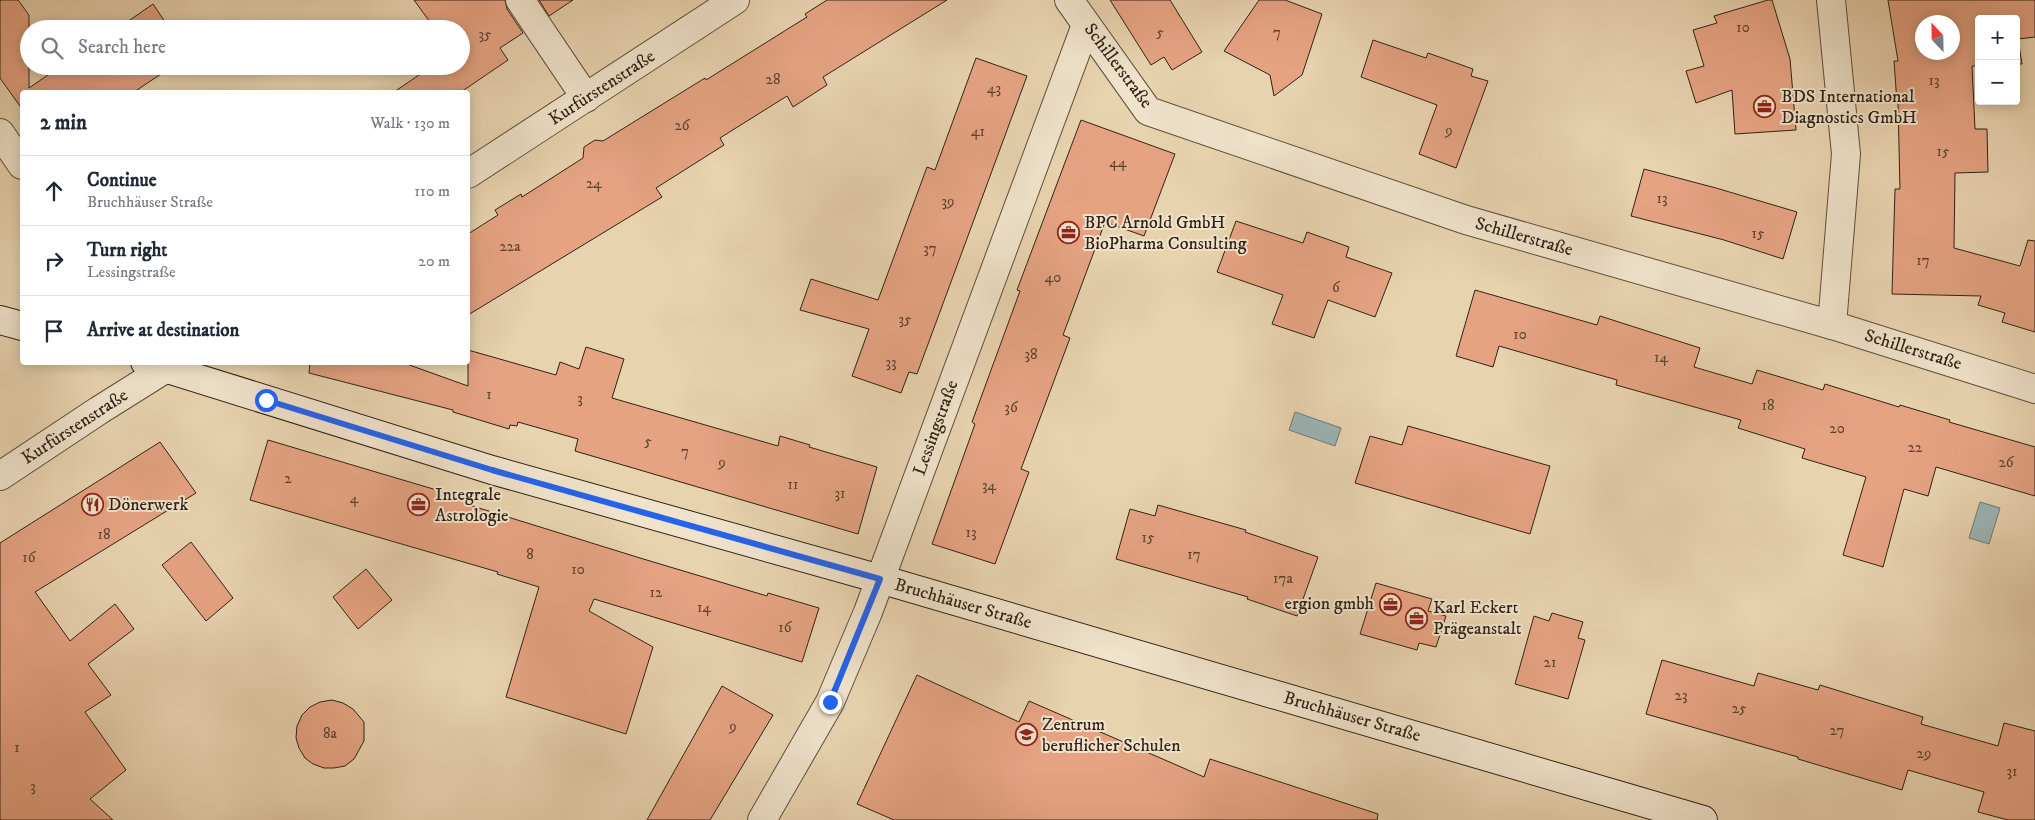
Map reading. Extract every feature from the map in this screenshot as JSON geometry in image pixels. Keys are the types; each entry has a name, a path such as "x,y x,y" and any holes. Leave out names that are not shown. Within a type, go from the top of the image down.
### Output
{"street":[{"path":"520,0 586,98"},
{"name":"Kurfürstenstraße","path":"470,173 735,0"},
{"name":"Schillerstraße","path":"1069,0 1148,111 1466,220 1832,325 2035,389"},
{"path":"1831,0 1846,154 1832,325"},
{"name":"Lessingstraße","path":"762,820 830,702 880,579 1086,25"},
{"path":"0,133 20,162"},
{"path":"0,320 20,325"},
{"name":"Kurfürstenstraße","path":"0,476 98,411 162,365"},
{"name":"Bruchhäuser Straße","path":"162,365 492,470 880,579 1703,820"}],"water":[{"path":"1295,412 1341,428 1335,446 1289,430"},
{"path":"1980,502 2000,508 1989,544 1969,538"}],"building":[{"path":"0,0 18,0 29,15 29,20 20,20 20,75 29,75 29,88 48,75 160,75 137,90 20,90 20,106 0,78"},
{"path":"414,0 505,0 507,9 523,33 500,48 508,60 464,90 397,90 419,75 470,75 470,20 428,20"},
{"path":"539,0 573,0 549,16"},
{"path":"827,0 947,0 823,77 827,85 793,107 787,96 720,138 724,145 656,188 662,197 470,314 470,233 498,215 495,210 521,194 522,197 583,158 584,147 595,140 603,141 705,78 706,80 807,17 805,14"},
{"path":"1110,0 1170,0 1202,52 1172,70 1164,57 1151,65"},
{"path":"1259,0 1285,0 1322,14 1302,75 1274,96 1270,75 1224,51"},
{"path":"1772,0 1790,59 1796,130 1735,134 1732,90 1696,103 1686,71 1704,66 1693,30 1717,23 1714,16"},
{"path":"1888,0 2035,0 2035,37 2020,39 2020,15 1975,15 1975,66 1972,66 1975,129 1987,129 1988,172 1955,173 1954,248 2020,266 2028,240 2035,241 2035,332 2002,322 2005,313 1978,305 1981,296 1892,294 1895,189 1900,189 1898,103 1894,61 1898,61"},
{"path":"153,4 164,20 130,20"},
{"path":"1373,40 1426,58 1428,53 1473,69 1471,76 1488,81 1456,168 1419,154 1437,105 1361,77"},
{"path":"976,58 1027,76 917,374 909,372 901,393 852,376 869,329 800,310 811,279 878,300 927,167 935,170"},
{"path":"1081,120 1175,154 1144,236 1105,222 1063,335 1070,338 1021,469 1029,472 995,564 932,544 975,424 972,422 1020,291 1017,290"},
{"path":"1644,169 1797,212 1783,259 1724,240 1631,216"},
{"path":"1236,221 1303,243 1307,232 1349,247 1346,257 1392,273 1375,317 1328,300 1314,338 1272,324 1283,295 1217,272"},
{"path":"1475,290 1597,325 1600,316 1700,348 1694,367 1752,384 1757,370 1823,390 1825,384 2035,447 2035,496 1936,467 1928,496 1904,489 1883,567 1843,555 1866,477 1802,458 1805,449 1738,428 1741,420 1616,385 1617,380 1499,346 1493,367 1456,356"},
{"path":"586,347 624,359 612,398 778,446 780,436 810,445 809,447 877,467 858,534 575,451 578,439 518,422 517,426 510,425 509,429 453,412 453,410 309,373 310,365 409,365 468,386 470,351 556,375 560,362 579,369"},
{"path":"1408,426 1550,466 1530,534 1355,483 1370,436 1402,445"},
{"path":"268,440 467,499 466,504 640,558 767,596 768,593 819,608 802,662 594,599 589,611 653,647 626,734 506,697 539,587 497,574 498,572 250,500"},
{"path":"160,442 196,493 35,592 70,641 115,604 134,629 88,664 111,695 85,712 126,770 90,799 113,820 0,820 0,543"},
{"path":"1158,505 1246,530 1245,532 1318,557 1297,616 1247,599 1248,597 1116,559 1130,509 1155,516"},
{"path":"191,542 233,598 206,621 162,565"},
{"path":"366,569 392,600 358,629 333,597"},
{"path":"1376,583 1432,599 1428,611 1446,616 1436,647 1419,643 1417,650 1360,634"},
{"path":"1552,613 1583,622 1578,638 1585,640 1568,699 1515,684 1534,616 1549,621"},
{"path":"1662,660 1754,686 1758,673 1818,690 1820,685 1923,717 1921,724 1998,746 2004,723 2035,731 2035,820 2008,820 1978,812 1984,792 1908,770 1902,790 1798,759 1798,757 1646,714"},
{"name":"Zentrum beruflicher Schulen","path":"917,675 1019,722 1029,701 1204,777 1210,759 1378,814 1377,820 894,820 857,804"},
{"path":"722,686 773,715 710,820 647,820"},
{"path":"332,700 343,703 353,709 364,722 364,741 354,759 345,766 324,768 313,764 305,758 296,738 297,726 302,715 310,707 320,702"}],"place":[{"name":"BDS International Diagnostics GmbH","path":"1765,107"},
{"name":"BPC Arnold GmbH BioPharma Consulting","path":"1068,233"},
{"name":"Dönerwerk","path":"92,505"},
{"name":"Integrale Astrologie","path":"419,505"},
{"name":"ergion gmbh","path":"1390,604"},
{"name":"Karl Eckert Prägeanstalt","path":"1417,618"},
{"name":"Zentrum beruflicher Schulen","path":"1026,735"}],"route":[{"path":"266,400 492,470 880,579 830,702"}]}
